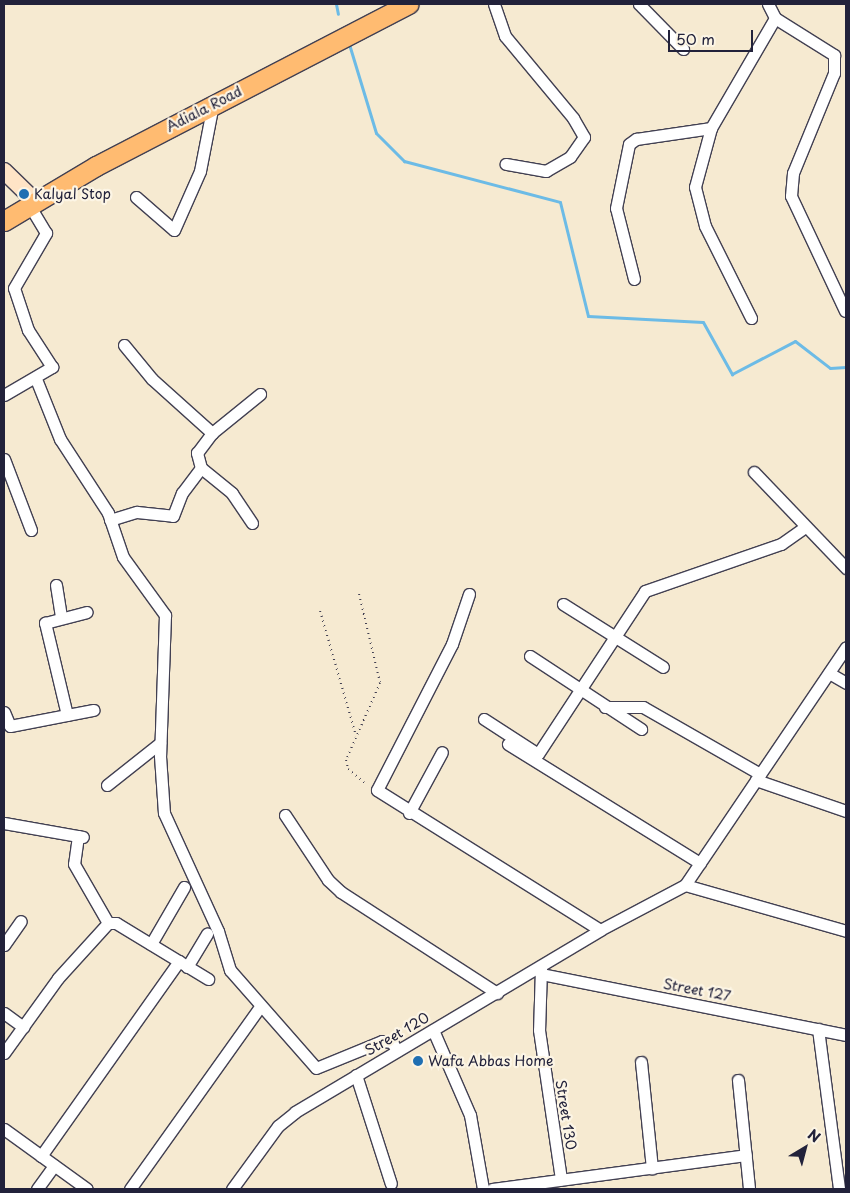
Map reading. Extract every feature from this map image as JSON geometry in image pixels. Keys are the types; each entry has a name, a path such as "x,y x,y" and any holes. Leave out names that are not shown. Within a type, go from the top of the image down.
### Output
{"main road":[{"name":"Adiala Road","path":"4,221 31,199 382,4"},
{"name":"Adiala Road","path":"4,207 31,199 408,4"},
{"path":"4,170 31,199"}],"street":[{"path":"494,4 505,36 573,118 584,137 570,157 546,171 506,164"},
{"path":"640,4 683,48"},
{"path":"768,4 775,18 834,55 834,73 794,173 791,196 845,311"},
{"path":"752,318 705,226 695,188 711,128 775,18"},
{"path":"136,197 174,230 200,171 213,104"},
{"path":"634,278 616,208 629,144 636,139 711,128"},
{"path":"4,395 36,379 52,367 28,330 14,288 46,233 31,199"},
{"path":"124,345 152,379 212,433"},
{"path":"36,379 60,439 110,520 123,557 165,614 160,743 161,793 172,835 218,931 226,963 260,1007 316,1068 382,1041 392,1042 397,1051"},
{"path":"252,523 232,493 201,468 197,453 212,433 260,394"},
{"path":"4,459 31,530"},
{"path":"110,520 137,512 172,516 182,493 201,468"},
{"path":"754,472 804,527 846,568"},
{"path":"538,754 646,592 781,544 804,527"},
{"path":"56,585 62,616"},
{"path":"469,594 452,644 377,790 409,813 600,930"},
{"path":"563,604 614,638 663,667"},
{"path":"67,715 45,623 62,616 87,612"},
{"path":"846,647 685,885 846,931"},
{"path":"530,656 605,707 641,728"},
{"path":"829,673 846,683"},
{"path":"605,707 643,707 758,777 846,811"},
{"path":"4,712 10,726 93,710"},
{"path":"484,718 538,754 545,768"},
{"path":"107,785 160,743"},
{"path":"508,744 700,863"},
{"path":"409,813 442,752"},
{"path":"284,815 328,880 341,892 497,993"},
{"path":"4,823 81,836 74,864 108,923"},
{"name":"Street 120","path":"232,1189 278,1126 356,1075 497,993 541,970 600,930 685,885"},
{"path":"151,944 184,887"},
{"path":"4,943 21,921"},
{"path":"4,1053 58,978 108,923 116,923 208,979"},
{"path":"41,1156 207,934"},
{"name":"Street 127","path":"541,970 846,1035"},
{"name":"Street 130","path":"541,970 539,1030 561,1179"},
{"path":"130,1189 260,1007"},
{"path":"4,1013 23,1027"},
{"path":"818,1029 839,1189"},
{"path":"433,1030 470,1115 483,1189"},
{"path":"641,1062 652,1168"},
{"path":"356,1075 391,1184"},
{"path":"738,1080 749,1189"},
{"path":"4,1130 88,1189"},
{"path":"492,1189 746,1155"},
{"path":"37,1189 54,1166"}],"path":[{"path":"359,594 380,683 346,760 348,769 377,790"},
{"path":"320,611 356,736"}],"waterway":[{"path":"336,4 338,14"},
{"path":"349,44 376,133 404,161 560,202 588,316 703,322 732,374 795,341 830,368 846,367"}],"place":[{"name":"Kalyal Stop","path":"24,194"},
{"name":"Wafa Abbas Home","path":"418,1061"}]}
